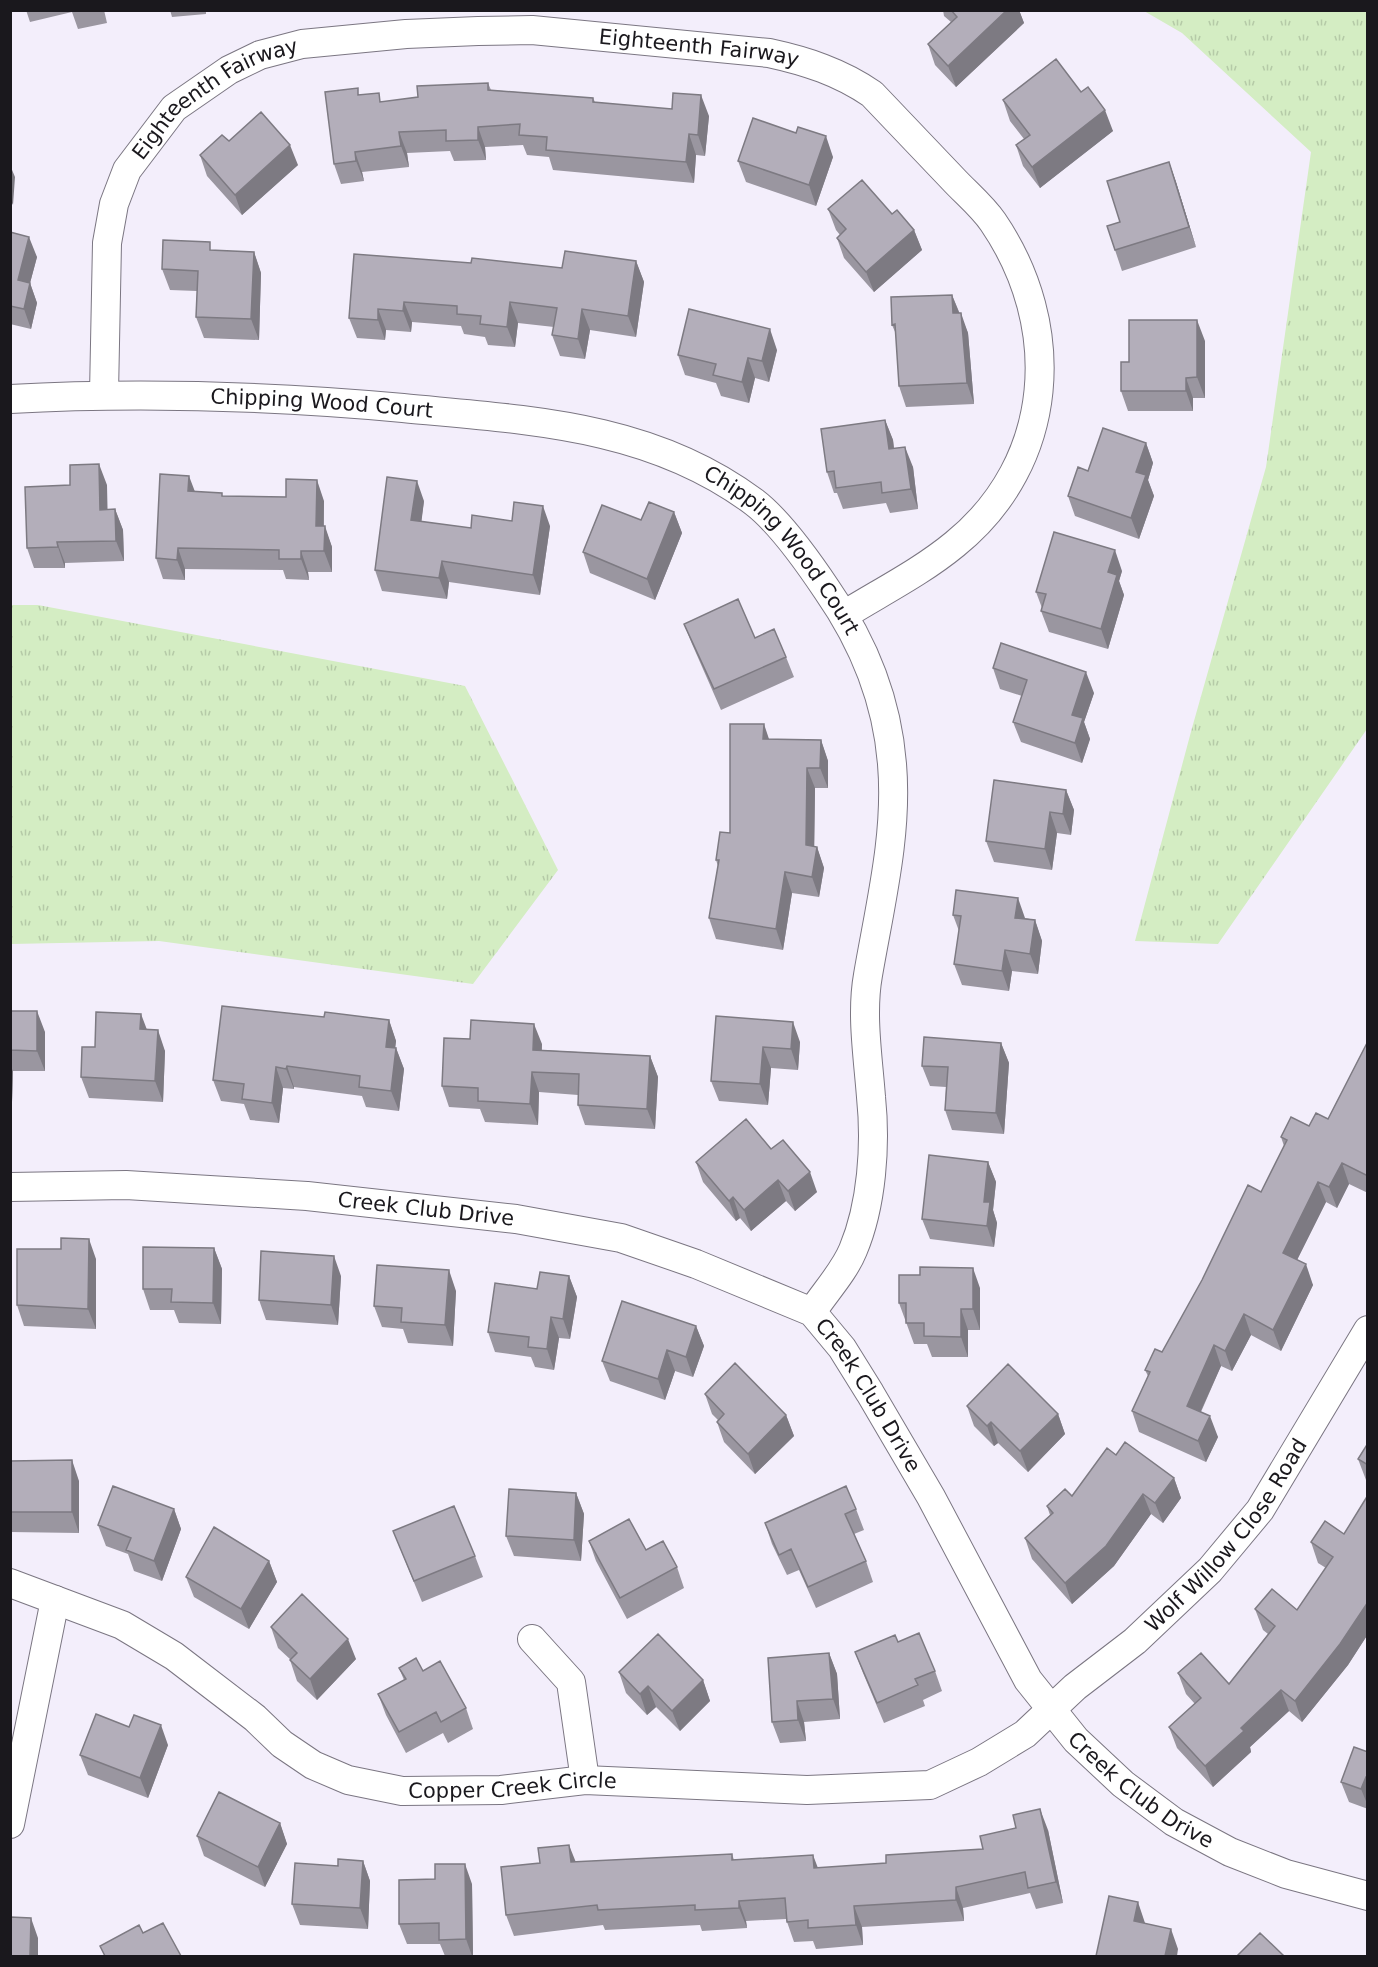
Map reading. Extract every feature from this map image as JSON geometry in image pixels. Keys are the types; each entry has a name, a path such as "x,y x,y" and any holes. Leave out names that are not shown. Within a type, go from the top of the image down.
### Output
{"street":[{"name":"Eighteenth Fairway","path":"104,394 107,243 114,204 127,170 174,108 199,89 260,55 302,44 406,34 522,30 769,53 807,61 852,81 872,94 992,220 1027,284 1037,321 1041,357 1039,394 1029,437 1010,479 985,515 956,543 924,568 844,615"},
{"name":"Chipping Wood Court","path":"10,399 104,394 305,399 562,424 622,438 692,465 756,504 806,560 844,615 866,655 882,701 892,762 894,820 867,981 866,1023 874,1156 868,1193 853,1251 812,1312"},
{"name":"Creek Club Drive","path":"10,1186 126,1185 307,1197 516,1219 621,1238 696,1264 812,1312 842,1348 870,1393 931,1497 1028,1680 1076,1740 1123,1784 1174,1822 1230,1852 1286,1874 1368,1896"},
{"name":"Wolf Willow Close Road","path":"1050,1710 1173,1607 1236,1541 1260,1510 1368,1330"},
{"name":"Copper Creek Circle","path":"10,1583 123,1625 174,1656 255,1718 282,1744 313,1765 348,1780 413,1791 501,1790 585,1780 807,1790 930,1785 979,1762 1025,1734 1050,1710"},
{"path":"10,1824 55,1600"},
{"path":"532,1639 571,1682 585,1780"}],"green space":[{"path":"1144,11 1367,11 1367,729 1218,944 1135,941 1266,467 1311,152 1182,33"},
{"path":"11,605 38,605 465,686 558,870 473,984 159,941 11,944"}],"building":[{"path":"951,10 1007,10 948,66 928,44 957,17"},
{"path":"1056,59 1081,92 1088,87 1105,110 1032,167 1016,145 1030,135 1003,100"},
{"path":"488,83 488,90 593,98 593,102 672,109 673,93 701,95 698,135 689,134 686,162 546,150 547,137 519,135 520,124 478,127 478,140 446,141 446,130 399,132 401,146 355,152 356,161 334,164 325,92 358,88 358,95 379,93 380,102 418,97 417,86"},
{"path":"261,112 290,145 235,195 200,155 222,135 229,141"},
{"path":"753,118 796,133 798,127 826,136 809,185 738,161"},
{"path":"1169,162 1189,227 1115,250 1107,226 1120,222 1107,181"},
{"path":"862,180 892,214 897,210 914,230 866,272 837,238 846,229 828,209"},
{"path":"10,232 29,237 18,280 30,283 24,309 10,306"},
{"path":"163,240 210,242 210,250 254,252 251,319 196,317 198,271 162,269"},
{"path":"565,251 636,261 628,316 582,309 578,339 552,335 557,308 510,302 507,327 480,324 481,316 457,314 457,306 404,302 403,311 378,309 378,320 349,318 354,254 471,263 472,258 562,268"},
{"path":"952,295 953,313 961,313 967,383 899,386 891,297"},
{"path":"689,309 770,329 762,361 748,358 742,382 713,375 716,364 678,355"},
{"path":"1129,320 1197,320 1197,377 1186,378 1186,391 1121,391 1121,362 1129,362"},
{"path":"885,420 889,449 905,447 911,489 882,493 881,482 836,488 834,471 827,472 821,429"},
{"path":"1103,428 1146,443 1136,472 1146,475 1131,518 1068,496 1078,467 1088,471"},
{"path":"99,464 100,510 115,509 116,541 57,542 58,547 27,548 25,487 70,485 70,465"},
{"path":"160,474 189,476 188,491 222,493 222,496 286,497 286,479 317,480 316,526 325,526 324,551 301,551 301,559 279,559 279,550 178,548 177,560 156,558"},
{"path":"387,477 417,481 411,520 471,528 472,515 512,521 514,502 543,506 533,575 442,561 439,578 375,570"},
{"path":"649,502 674,512 647,579 583,552 602,505 641,520"},
{"path":"1054,532 1115,550 1108,572 1117,575 1101,629 1041,611 1046,594 1036,592"},
{"path":"738,599 755,638 774,629 786,657 714,689 684,624"},
{"path":"1001,643 1086,672 1072,715 1083,718 1075,743 1013,722 1027,680 993,668"},
{"path":"730,724 764,724 763,739 821,740 820,768 807,768 806,845 817,847 812,877 785,872 776,929 709,918 719,860 716,860 720,832 730,833"},
{"path":"994,780 1066,790 1063,814 1050,812 1045,849 986,841"},
{"path":"956,890 1018,898 1015,918 1035,920 1030,954 1005,950 1002,971 954,964 961,916 953,915"},
{"path":"222,1006 324,1017 325,1012 389,1020 386,1047 396,1048 391,1091 359,1087 360,1076 287,1066 286,1069 276,1067 272,1103 242,1099 244,1084 213,1080"},
{"path":"10,1011 37,1011 37,1051 10,1050"},
{"path":"96,1012 141,1014 140,1029 158,1030 155,1081 81,1077 82,1047 95,1047"},
{"path":"716,1016 793,1022 791,1049 763,1047 760,1084 711,1081"},
{"path":"471,1020 534,1024 533,1050 650,1056 647,1109 578,1105 579,1074 532,1072 530,1104 478,1101 478,1088 442,1086 444,1038 470,1039"},
{"path":"924,1037 1001,1043 996,1113 945,1110 948,1067 922,1066"},
{"path":"1368,1041 1368,1176 1342,1163 1329,1187 1318,1182 1283,1253 1306,1264 1273,1330 1244,1314 1225,1351 1214,1345 1187,1406 1210,1416 1198,1441 1132,1411 1150,1372 1145,1370 1155,1349 1162,1352 1202,1280 1248,1185 1261,1192 1287,1140 1281,1137 1291,1117 1309,1126 1316,1113 1328,1119"},
{"path":"746,1119 771,1149 783,1140 810,1172 788,1191 778,1180 744,1210 733,1197 729,1201 696,1162"},
{"path":"929,1155 988,1162 984,1202 990,1202 987,1226 922,1219"},
{"path":"61,1238 89,1239 88,1309 17,1305 17,1249 61,1249"},
{"path":"143,1247 214,1248 213,1303 171,1302 172,1289 143,1289"},
{"path":"261,1251 334,1256 331,1305 259,1300"},
{"path":"377,1265 449,1270 445,1325 401,1322 402,1308 374,1306"},
{"path":"920,1267 973,1268 973,1309 961,1309 961,1337 924,1336 924,1323 906,1323 906,1303 899,1303 899,1275 920,1275"},
{"path":"540,1272 569,1276 563,1319 551,1317 547,1349 528,1347 529,1337 488,1332 495,1283 537,1289"},
{"path":"622,1301 696,1326 686,1357 667,1350 658,1379 602,1361"},
{"path":"735,1363 786,1415 748,1454 717,1422 724,1414 705,1394"},
{"path":"1008,1364 1058,1414 1020,1451 991,1422 987,1426 967,1406"},
{"path":"1125,1442 1174,1478 1155,1503 1143,1494 1106,1546 1065,1583 1025,1538 1053,1513 1047,1506 1065,1489 1072,1496 1107,1448 1116,1455"},
{"path":"1368,1443 1368,1465 1358,1459"},
{"path":"72,1460 72,1512 10,1512 10,1461"},
{"path":"113,1486 174,1509 154,1561 126,1550 131,1538 98,1525"},
{"path":"846,1486 856,1509 845,1514 866,1561 808,1587 791,1549 779,1555 765,1523"},
{"path":"509,1489 576,1493 574,1540 506,1536"},
{"path":"1368,1495 1368,1602 1340,1644 1295,1701 1281,1690 1241,1728 1244,1731 1205,1766 1169,1727 1201,1698 1178,1673 1201,1653 1229,1684 1275,1626 1255,1609 1272,1589 1297,1610 1333,1557 1311,1542 1325,1521 1344,1534"},
{"path":"454,1506 475,1556 414,1581 393,1531"},
{"path":"629,1519 646,1550 663,1541 677,1567 620,1598 589,1541"},
{"path":"214,1527 269,1561 241,1609 186,1577"},
{"path":"302,1594 348,1639 310,1679 290,1660 297,1653 271,1627"},
{"path":"919,1633 935,1671 915,1679 918,1685 877,1703 855,1652 895,1635 898,1642"},
{"path":"658,1634 703,1680 672,1711 648,1686 640,1694 619,1672"},
{"path":"829,1653 833,1699 797,1701 798,1720 772,1722 768,1658"},
{"path":"416,1658 423,1671 440,1661 466,1708 441,1722 436,1712 399,1732 378,1694 406,1679 399,1668"},
{"path":"96,1714 129,1727 134,1715 161,1725 140,1778 80,1755"},
{"path":"1354,1747 1368,1752 1368,1778 1366,1777 1361,1789 1341,1782"},
{"path":"219,1792 280,1823 258,1867 197,1836"},
{"path":"1040,1809 1056,1882 1028,1888 1025,1872 956,1887 956,1900 854,1906 856,1925 808,1928 808,1920 787,1922 785,1898 739,1901 739,1908 695,1910 695,1905 598,1910 597,1905 506,1915 501,1867 540,1863 538,1848 569,1845 571,1862 732,1854 732,1860 813,1855 814,1868 886,1863 886,1855 983,1849 980,1836 1016,1828 1013,1815"},
{"path":"338,1859 363,1861 360,1908 292,1904 295,1863 338,1866"},
{"path":"435,1864 465,1864 466,1939 439,1940 439,1923 399,1924 399,1880 435,1879"},
{"path":"1109,1896 1138,1902 1134,1921 1171,1929 1165,1956 1096,1956"},
{"path":"10,1917 31,1918 30,1956 10,1956"},
{"path":"163,1923 181,1956 105,1956 100,1946 139,1925 143,1933"},
{"path":"1260,1933 1284,1956 1237,1956"}]}
